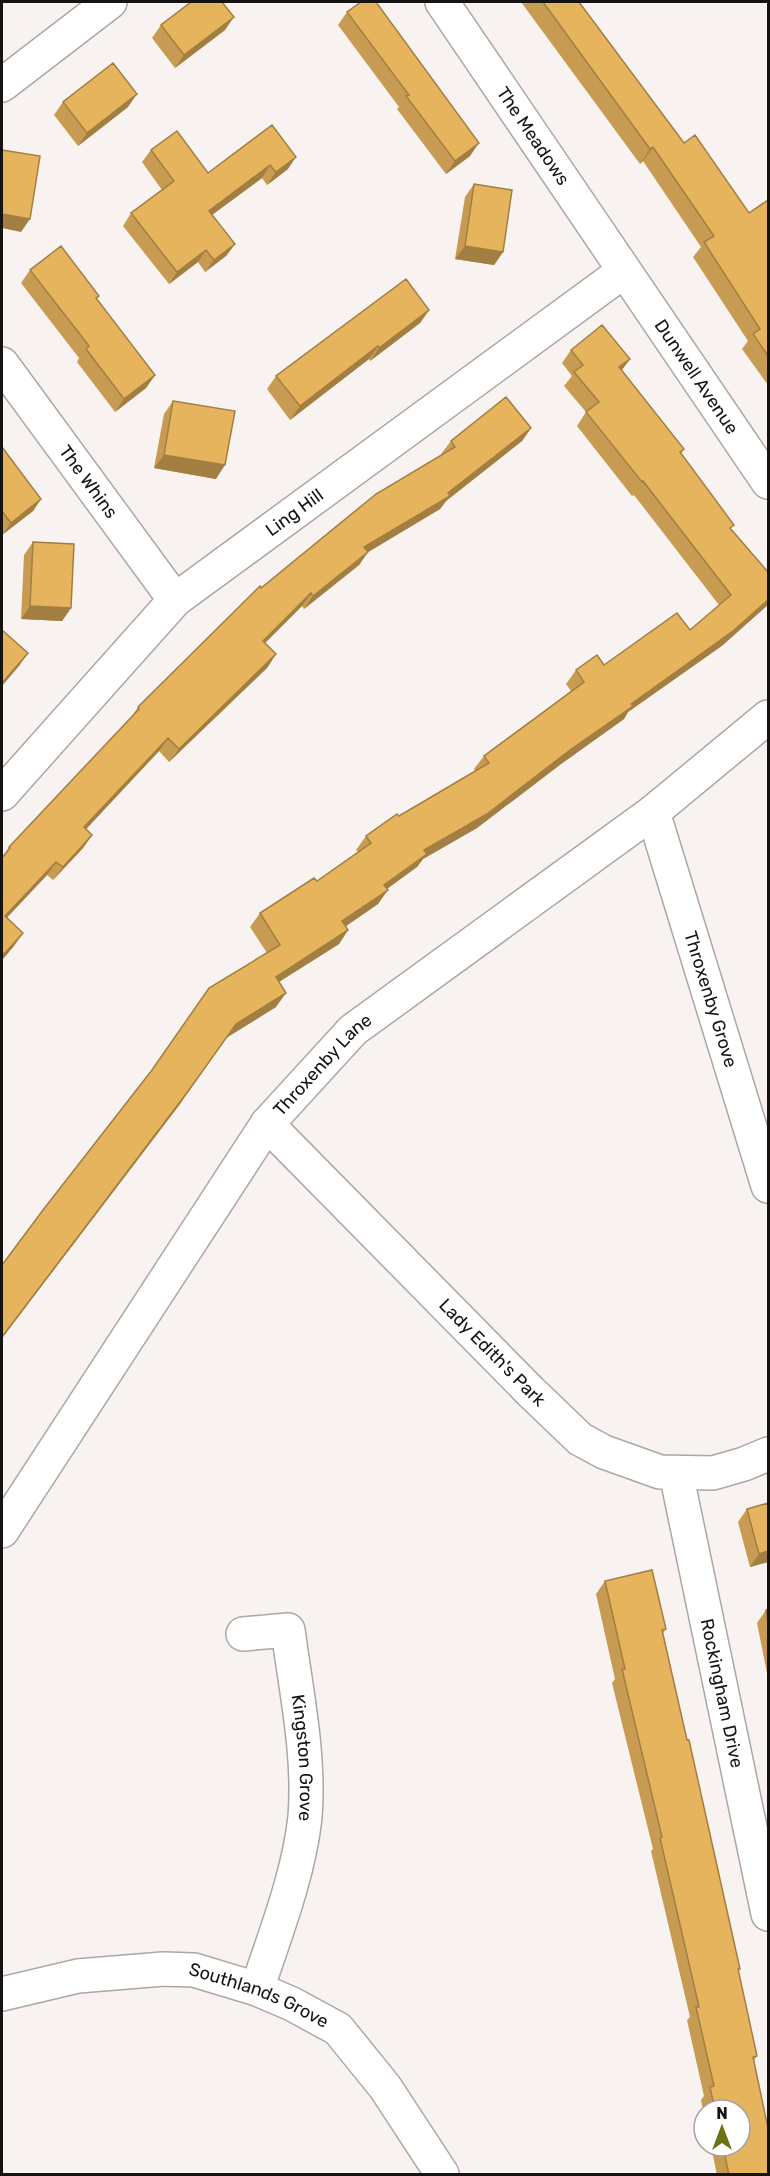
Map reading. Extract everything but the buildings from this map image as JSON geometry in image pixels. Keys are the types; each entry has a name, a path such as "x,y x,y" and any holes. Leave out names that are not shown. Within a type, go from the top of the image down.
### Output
{"street":[{"path":"2,85 110,2"},
{"name":"The Meadows","path":"442,2 624,271"},
{"name":"Dunwell Avenue","path":"624,271 768,482"},
{"name":"Ling Hill","path":"2,794 175,600 624,271"},
{"name":"The Whins","path":"2,364 175,600"},
{"name":"Throxenby Lane","path":"2,1531 267,1124 353,1030 653,812 768,717"},
{"name":"Throxenby Grove","path":"653,812 768,1186"},
{"name":"Lady Edith's Park","path":"267,1124 580,1439 604,1452 660,1472 713,1473 768,1454"},
{"name":"Rockingham Drive","path":"676,1473 768,1914"},
{"name":"Kingston Grove","path":"243,1634 288,1630 305,1770 305,1817 296,1863 257,1989"},
{"name":"Southlands Grove","path":"2,1994 78,1976 163,1969 194,1971 257,1989 292,2004 338,2029 385,2087 442,2175"}]}
